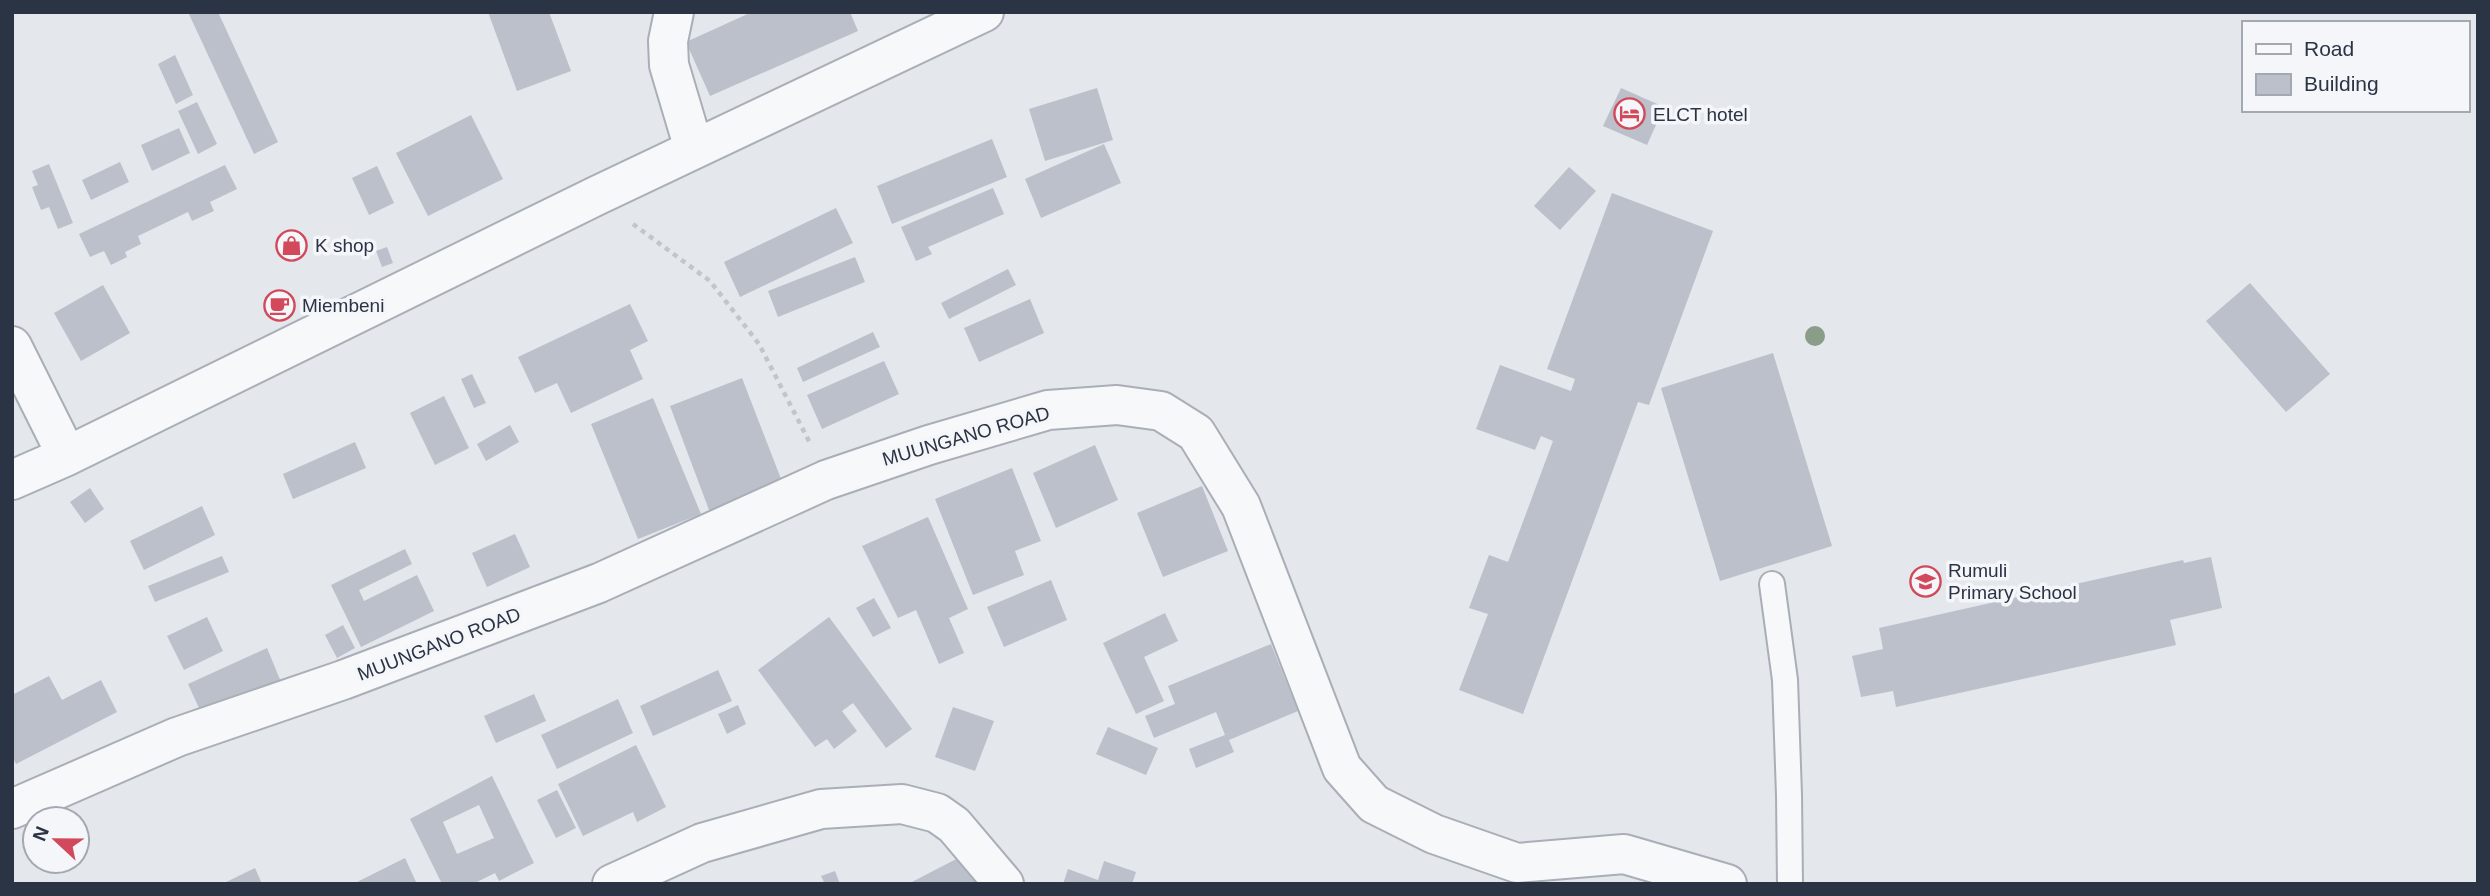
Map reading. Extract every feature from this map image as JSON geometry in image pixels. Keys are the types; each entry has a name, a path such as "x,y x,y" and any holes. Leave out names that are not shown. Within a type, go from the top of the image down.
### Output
{"street":[{"path":"674,12 668,41 669,65 694,149"},
{"path":"12,480 67,456 596,196 984,12"},
{"path":"12,346 67,456"},
{"name":"MUUNGANO ROAD","path":"12,809 177,737 343,680 599,583 826,480 929,445 1048,410 1117,405 1161,411 1196,433 1241,506 1342,768 1374,804 1434,834 1517,863 1624,854 1727,884"},
{"path":"612,884 702,843 821,808 902,804 937,813 954,825 1004,884"}],"lane":[{"path":"1772,584 1784,680 1790,884"}],"path":[{"path":"596,196 710,281 759,344 806,433 826,480"}],"building":[{"path":"188,12 218,12 278,142 254,154"},
{"path":"488,12 549,12 571,71 517,91"},
{"path":"752,12 850,12 858,31 710,96 686,42"},
{"path":"175,55 193,95 176,104 158,64"},
{"path":"1097,88 1113,140 1045,161 1029,109"},
{"path":"1621,88 1664,107 1647,145 1603,126"},
{"path":"197,102 217,144 198,154 178,111"},
{"path":"471,115 503,179 428,216 396,153"},
{"path":"179,128 190,153 152,171 141,145"},
{"path":"992,139 1007,177 892,224 877,186"},
{"path":"1104,144 1121,183 1041,218 1025,179"},
{"path":"120,162 129,182 91,200 82,180"},
{"path":"49,164 73,223 58,229 49,207 41,210 32,187 38,185 32,171"},
{"path":"225,165 237,189 210,202 214,211 192,221 188,212 138,236 141,244 125,252 127,257 111,265 104,251 90,257 79,234"},
{"path":"377,166 394,203 369,215 352,178"},
{"path":"1569,167 1596,191 1560,230 1534,206"},
{"path":"993,188 1004,214 928,247 932,254 916,261 901,227"},
{"path":"1612,193 1713,231 1649,405 1638,402 1523,714 1459,690 1488,614 1469,608 1489,555 1508,562 1553,441 1541,436 1535,450 1476,429 1500,365 1571,391 1575,379 1547,369"},
{"path":"836,208 853,243 740,297 724,262"},
{"path":"387,247 393,263 382,267 376,251"},
{"path":"855,257 865,282 778,317 768,291"},
{"path":"1008,269 1016,285 949,319 941,303"},
{"path":"2250,283 2330,374 2286,412 2206,321"},
{"path":"103,285 130,333 81,361 54,313"},
{"path":"1030,299 1044,333 979,362 964,328"},
{"path":"630,304 648,341 630,350 643,379 571,413 557,383 535,393 518,357"},
{"path":"873,332 880,347 803,382 797,368"},
{"path":"1773,353 1832,546 1720,581 1661,388"},
{"path":"884,361 899,394 822,429 807,395"},
{"path":"472,374 486,403 474,408 461,379"},
{"path":"742,378 788,497 715,526 670,406"},
{"path":"444,396 469,448 435,465 410,413"},
{"path":"653,398 701,514 638,539 591,424"},
{"path":"510,425 519,442 486,461 477,444"},
{"path":"355,442 366,468 293,499 283,474"},
{"path":"1095,445 1118,500 1056,528 1033,473"},
{"path":"1012,468 1041,541 1015,551 1024,575 973,595 935,499"},
{"path":"1202,486 1228,551 1163,577 1137,513"},
{"path":"90,488 104,509 85,523 70,502"},
{"path":"202,506 215,535 144,570 130,541"},
{"path":"928,517 968,609 949,618 964,653 939,664 916,610 898,618 862,546"},
{"path":"515,534 530,567 487,587 472,553"},
{"path":"405,549 412,564 359,590 364,601 417,575 434,611 361,647 331,585"},
{"path":"222,556 229,572 155,602 148,586"},
{"path":"2211,557 2222,608 2170,620 2176,645 1896,707 1893,691 1861,697 1852,656 1883,649 1879,628 2183,560 2184,563"},
{"path":"1051,580 1067,620 1004,647 987,607"},
{"path":"874,598 891,628 873,637 856,608"},
{"path":"1165,613 1178,641 1144,657 1164,701 1136,714 1103,643"},
{"path":"207,617 223,651 184,670 167,636"},
{"path":"829,617 912,729 886,748 853,703 842,711 857,731 834,749 827,739 815,747 758,670"},
{"path":"343,625 355,648 337,658 325,635"},
{"path":"1271,644 1298,711 1229,740 1234,752 1196,768 1189,749 1225,735 1216,712 1154,738 1145,716 1175,704 1168,686"},
{"path":"267,648 281,682 203,717 188,684"},
{"path":"718,670 732,701 653,736 640,706"},
{"path":"49,676 62,700 101,680 117,712 16,764 12,756 12,695"},
{"path":"534,694 546,721 496,743 484,716"},
{"path":"618,699 633,733 557,769 541,735"},
{"path":"738,705 746,724 727,734 718,714"},
{"path":"953,707 994,721 975,771 935,757"},
{"path":"1108,727 1158,748 1146,775 1096,754"},
{"path":"636,745 666,807 637,822 633,812 583,836 558,784"},
{"path":"492,776 534,863 499,881 495,873 473,884 442,884 410,819","holes":["479,805 494,838 457,854 443,822"]},
{"path":"557,790 576,828 556,838 537,800"},
{"path":"966,854 982,884 908,884"},
{"path":"405,858 417,884 353,884"},
{"path":"1104,861 1136,872 1132,884 1063,884 1068,869 1098,880"},
{"path":"255,868 262,884 222,884"},
{"path":"835,871 840,884 825,884 821,876"}],"place":[{"name":"ELCT hotel","path":"1630,114"},
{"name":"K shop","path":"292,245"},
{"name":"Miembeni","path":"279,305"},
{"name":"Rumuli Primary School","path":"1925,581"}]}
